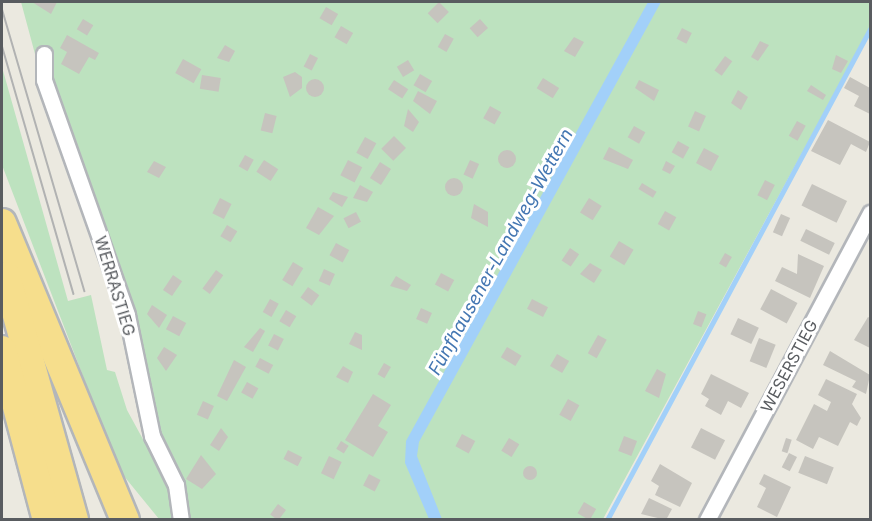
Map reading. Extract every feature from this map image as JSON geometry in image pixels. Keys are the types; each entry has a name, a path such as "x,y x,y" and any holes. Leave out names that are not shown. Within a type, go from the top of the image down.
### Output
{"highway":[{"path":"2,223 125,519"},
{"path":"2,263 44,398 74,519"},
{"path":"2,350 47,519"},
{"path":"2,419 35,476"}],"street":[{"name":"WERRASTIEG","path":"44,54 44,80 127,315 152,436 176,485 182,519"},
{"name":"WESERSTIEG","path":"707,519 870,213"}],"green space":[{"path":"21,2 870,2 870,28 603,519 188,520 157,435 81,164 48,64 35,54"},
{"path":"2,67 68,301 91,295 107,370 115,372 127,410 169,487 178,519 159,519 119,470 2,165"}],"water":[{"path":"648,2 661,2 419,442 417,456 442,519 429,519 405,463 406,441"}],"building":[{"path":"32,2 57,2 51,14"},
{"path":"439,2 449,12 438,23 428,13"},
{"path":"326,7 338,14 332,25 320,18"},
{"path":"83,19 93,25 87,35 77,29"},
{"path":"480,19 488,28 478,37 470,28"},
{"path":"341,26 353,33 347,44 334,37"},
{"path":"682,28 692,33 686,44 677,39"},
{"path":"445,34 454,39 446,52 438,47"},
{"path":"67,35 99,53 95,60 89,57 79,74 61,64 67,52 60,48"},
{"path":"574,37 584,42 575,57 564,51"},
{"path":"760,41 769,45 758,61 751,57"},
{"path":"225,45 235,51 229,62 217,58"},
{"path":"310,54 318,58 312,71 304,66"},
{"path":"836,55 848,61 841,73 832,69"},
{"path":"725,56 732,61 722,76 714,71"},
{"path":"183,59 201,69 194,83 175,73"},
{"path":"408,60 414,70 403,77 397,67"},
{"path":"295,72 302,77 302,88 290,97 283,77"},
{"path":"420,74 432,81 426,92 414,85"},
{"path":"202,75 221,78 219,92 200,89"},
{"path":"850,77 870,88 870,114 854,106 859,96 844,88"},
{"path":"543,78 559,88 553,98 537,88"},
{"path":"315,79 321,82 324,88 321,94 315,97 309,94 306,88 309,82"},
{"path":"394,80 408,89 402,98 388,89"},
{"path":"639,80 659,90 654,101 635,88"},
{"path":"811,85 826,95 823,100 807,91"},
{"path":"738,90 748,97 741,110 731,103"},
{"path":"418,91 437,101 430,114 413,101"},
{"path":"490,106 501,112 495,125 483,118"},
{"path":"408,109 419,122 413,132 404,126"},
{"path":"695,111 706,116 699,131 688,127"},
{"path":"265,113 277,116 272,133 261,130"},
{"path":"828,120 870,142 866,152 851,144 840,165 811,151"},
{"path":"797,121 806,126 798,141 789,136"},
{"path":"634,126 645,132 639,144 628,137"},
{"path":"394,136 406,148 393,161 381,149"},
{"path":"365,137 376,143 368,159 356,153"},
{"path":"678,141 689,147 683,159 672,152"},
{"path":"609,147 633,160 628,169 603,159"},
{"path":"704,148 719,156 711,171 696,163"},
{"path":"507,150 515,155 516,159 511,167 507,168 499,163 498,159 503,151"},
{"path":"245,155 254,160 247,171 239,166"},
{"path":"264,160 278,169 271,181 256,172"},
{"path":"348,160 362,167 355,182 340,175"},
{"path":"470,160 479,164 473,179 463,175"},
{"path":"154,161 166,167 159,178 147,172"},
{"path":"666,161 675,166 670,174 662,170"},
{"path":"380,162 391,169 381,185 370,178"},
{"path":"454,178 460,181 463,187 460,193 454,196 448,193 445,187 448,181"},
{"path":"765,180 775,185 767,200 757,195"},
{"path":"642,183 657,192 653,198 638,189"},
{"path":"812,184 847,201 837,223 801,206"},
{"path":"360,185 373,192 367,202 353,198"},
{"path":"333,192 348,197 342,207 329,199"},
{"path":"220,198 232,204 224,219 212,213"},
{"path":"589,198 602,206 593,220 580,212"},
{"path":"474,204 488,212 488,227 471,218"},
{"path":"318,207 334,216 319,235 306,228"},
{"path":"665,211 676,217 669,230 658,224"},
{"path":"356,212 361,222 349,228 344,218"},
{"path":"781,214 790,218 782,236 773,232"},
{"path":"227,225 237,231 231,242 220,236"},
{"path":"806,229 835,243 829,255 800,241"},
{"path":"619,241 634,250 624,265 610,256"},
{"path":"336,243 349,250 343,262 329,255"},
{"path":"570,248 579,254 571,267 562,260"},
{"path":"725,253 732,257 726,267 719,263"},
{"path":"798,254 824,266 810,298 775,281 782,267 797,274"},
{"path":"293,262 303,268 292,286 282,280"},
{"path":"590,263 602,270 594,283 580,274"},
{"path":"324,269 335,274 330,286 319,281"},
{"path":"216,270 223,275 210,294 202,289"},
{"path":"441,273 454,280 448,292 435,284"},
{"path":"173,275 182,281 172,296 163,290"},
{"path":"396,276 411,285 407,291 390,286"},
{"path":"308,287 319,295 312,306 300,298"},
{"path":"771,289 797,303 787,323 760,309"},
{"path":"270,299 279,304 271,317 263,312"},
{"path":"532,299 548,307 543,317 527,309"},
{"path":"152,305 167,315 159,328 147,314"},
{"path":"421,308 432,313 427,324 416,319"},
{"path":"286,310 296,316 290,327 279,321"},
{"path":"698,311 706,314 701,327 693,324"},
{"path":"173,316 186,323 179,336 166,329"},
{"path":"868,317 870,318 870,348 854,340"},
{"path":"738,318 759,328 751,344 730,334"},
{"path":"260,328 265,331 253,352 244,347"},
{"path":"355,332 362,335 362,350 349,344"},
{"path":"274,334 284,339 278,351 268,346"},
{"path":"598,335 607,340 597,358 588,353"},
{"path":"759,338 776,345 766,368 750,361"},
{"path":"164,347 177,355 166,371 157,358"},
{"path":"507,347 522,356 515,366 501,357"},
{"path":"830,351 870,375 866,394 852,387 856,381 823,365"},
{"path":"557,354 569,361 562,373 550,366"},
{"path":"260,358 273,365 269,374 255,367"},
{"path":"234,360 246,367 227,401 217,396"},
{"path":"384,363 391,367 384,378 378,374"},
{"path":"343,366 353,372 348,383 336,377"},
{"path":"657,369 666,374 659,398 645,391"},
{"path":"711,374 749,393 741,408 728,401 721,415 705,406 709,399 701,394"},
{"path":"826,379 857,394 852,404 861,418 857,426 850,422 838,446 819,437 813,449 796,440 814,404 827,411 831,402 818,395"},
{"path":"247,382 258,388 253,399 241,392"},
{"path":"373,394 391,405 378,426 388,432 373,457 345,440"},
{"path":"568,399 579,405 571,421 559,415"},
{"path":"203,401 214,406 208,420 197,415"},
{"path":"221,428 228,437 219,451 210,445"},
{"path":"701,428 725,440 715,460 691,448"},
{"path":"462,434 475,441 469,453 455,446"},
{"path":"624,436 637,441 631,456 618,451"},
{"path":"509,438 519,444 512,457 501,451"},
{"path":"786,438 792,440 787,453 782,451"},
{"path":"341,441 349,446 344,453 336,449"},
{"path":"288,450 302,457 298,466 283,459"},
{"path":"789,453 797,457 790,471 782,467"},
{"path":"201,455 216,474 202,489 186,479"},
{"path":"329,456 342,462 334,479 321,473"},
{"path":"805,456 834,468 827,484 798,473"},
{"path":"660,464 692,483 680,507 655,495 659,486 651,481"},
{"path":"527,466 533,466 537,473 533,480 527,480 523,476 523,470"},
{"path":"369,474 381,480 375,491 363,486"},
{"path":"764,474 791,487 777,517 757,507 766,488 759,484"},
{"path":"649,498 672,509 666,520 641,514"},
{"path":"584,502 596,509 590,520 578,513"},
{"path":"278,504 286,510 278,520 270,514"}],"waterway":[{"path":"607,520 870,29"}],"tram line":[{"path":"2,8 85,291"},
{"path":"2,45 74,294"}],"water label":[{"name":"Fünfhausener-Landweg-Wettern","path":"501,252"}]}
